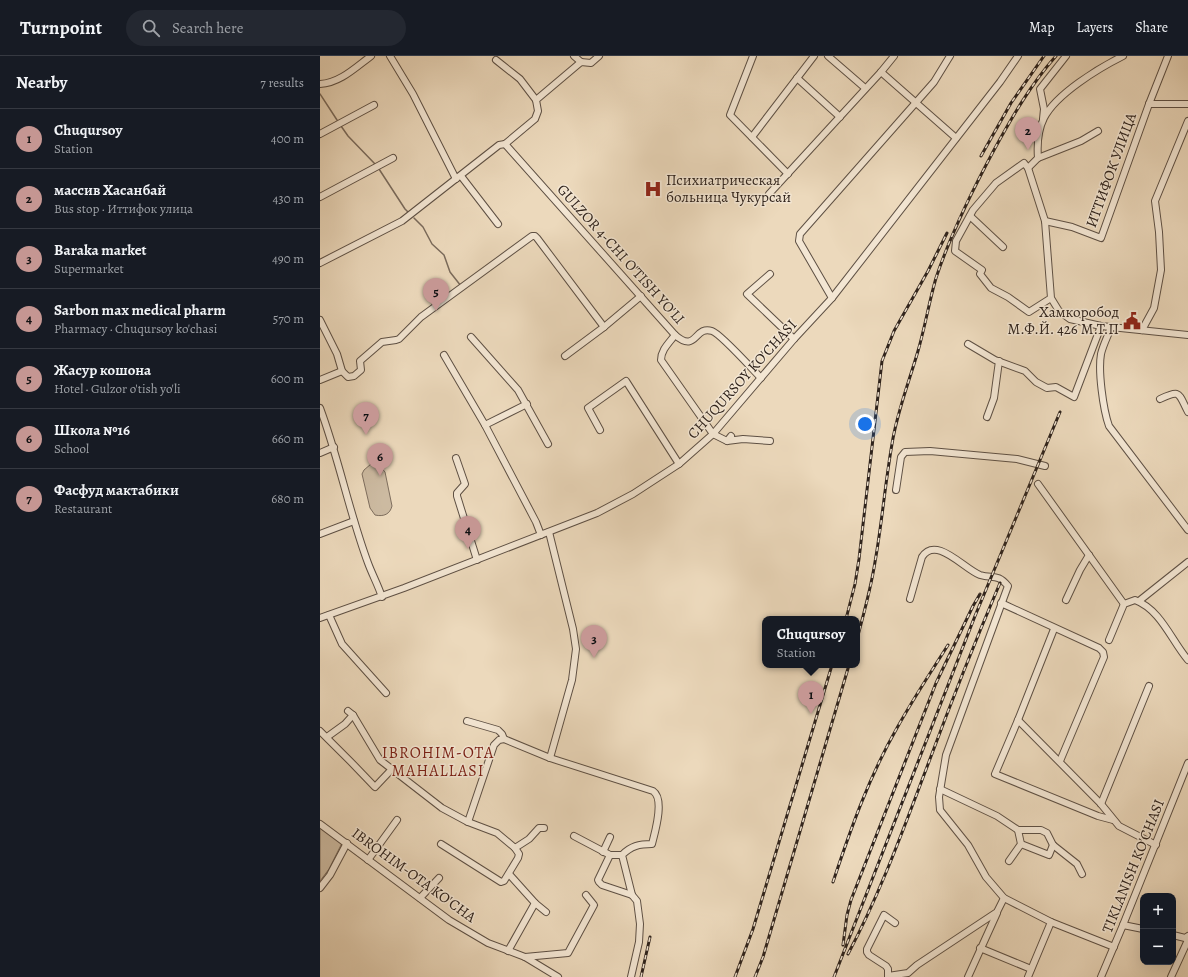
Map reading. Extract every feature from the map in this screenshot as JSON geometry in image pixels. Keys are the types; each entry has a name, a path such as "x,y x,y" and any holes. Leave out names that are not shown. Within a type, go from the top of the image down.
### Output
{"street":[{"path":"320,84 333,82 341,78 371,56"},
{"path":"390,56 459,177 498,224"},
{"path":"574,56 581,62 591,63 599,56"},
{"path":"753,56 730,115 788,174"},
{"path":"752,137 814,56"},
{"path":"828,56 865,88"},
{"path":"769,194 894,56"},
{"path":"832,298 799,240 800,234 934,82 950,56"},
{"name":"CHUQURSOY KO'CHASI","path":"320,618 478,560 609,508 679,464 714,434 794,339 832,298 1000,82 1018,56"},
{"path":"1038,158 1037,143 1044,109 1040,89 1066,56"},
{"path":"1043,119 1073,86 1123,56"},
{"name":"ИТТИФОК УЛИЦА","path":"1045,221 1072,227 1101,238 1149,104 1168,56"},
{"path":"320,263 402,221 499,146 505,144 535,119 538,111 536,100 520,80 496,60"},
{"path":"536,100 581,62"},
{"path":"881,72 956,138"},
{"path":"797,78 840,117"},
{"path":"1149,104 1188,104"},
{"path":"320,134 374,105"},
{"path":"1142,330 1154,308 1161,270 1155,201 1188,121"},
{"path":"1051,298 1029,312 1008,297 991,288 980,274 982,270 955,251 956,241 974,210 996,183 1038,158 1080,141 1098,131"},
{"name":"GULZOR 4-CHI O'TISH YO'LI","path":"505,144 681,340 686,342 691,341 701,332 706,330 717,333 761,378"},
{"path":"320,197 393,158"},
{"path":"1026,166 1045,221 1051,298 1059,311 1070,319 1101,326 1188,335"},
{"path":"970,216 1003,247"},
{"path":"320,322 337,354 342,372 348,377 354,376 361,370 360,361 382,342 399,339 422,317 532,236 535,236 604,327"},
{"path":"770,274 747,294 794,339"},
{"path":"565,356 604,327 641,296"},
{"path":"968,344 999,361 1025,371 1036,382 1047,388 1056,387 1074,397 1101,326"},
{"path":"1110,327 1101,354 1100,371 1106,416 1109,426 1188,530"},
{"path":"675,334 663,351 661,360 714,434 727,442 743,439 770,440"},
{"path":"471,337 518,390 548,444"},
{"path":"444,355 485,425 536,522 541,535"},
{"path":"987,417 994,398 999,361"},
{"path":"320,380 342,372"},
{"path":"600,430 588,408 626,381 679,464"},
{"path":"1160,399 1172,393 1176,393 1179,395 1188,412"},
{"path":"485,425 527,404"},
{"path":"320,408 334,447 354,521 368,563 382,596"},
{"path":"727,442 731,436"},
{"path":"320,453 334,447"},
{"path":"896,490 901,456 905,452 930,451 1017,459 1045,466"},
{"path":"456,458 465,484 457,493 457,496 478,560"},
{"path":"1038,484 1124,604"},
{"path":"320,534 354,521"},
{"path":"549,532 573,629 576,649 572,680 550,758"},
{"path":"910,599 922,557 925,552 931,549 946,553 980,575 1002,579 1008,586 946,754 941,786 940,810 968,844 986,877 1004,898 1051,922 1114,947"},
{"path":"1066,600 1089,555"},
{"path":"1139,601 1188,562"},
{"path":"1109,640 1124,604 1135,600 1139,601 1146,605 1160,620 1188,660"},
{"path":"1001,604 1099,648 1103,652 1104,657 1060,761"},
{"path":"329,614 342,644 386,693"},
{"path":"1054,629 995,774 1098,816 1113,820"},
{"path":"1101,804 1149,686"},
{"path":"348,711 353,715 380,760 442,808 468,822 497,833 515,848 519,854 509,874 504,881 501,882 441,844"},
{"path":"353,715 345,724 323,734 375,787 392,768"},
{"path":"1018,720 1101,804 1113,820 1123,828 1156,845"},
{"path":"467,721 500,731 504,739"},
{"path":"468,822 494,745 499,740 504,739 550,758 653,790 657,793 658,815 652,844 641,844 634,846 622,855 610,855 574,836"},
{"name":"TIKLANISH KO'CHASI","path":"1101,977 1156,845 1188,763"},
{"path":"941,786 997,816 1018,830 1041,830 1047,833 1053,845 1078,864 1082,874"},
{"path":"368,860 397,820"},
{"name":"IBROHIM-OTA KO'CHA","path":"320,824 449,920 488,943 525,957 558,977"},
{"path":"515,848 529,839 539,828 544,828"},
{"path":"1009,861 1021,844 1018,830"},
{"path":"603,852 610,837"},
{"path":"320,888 330,875 347,843"},
{"path":"1021,844 1049,856 1053,845"},
{"path":"610,855 598,880 599,882 602,885 632,895"},
{"path":"622,855 632,895 637,901 640,924 639,942 631,977"},
{"path":"509,874 535,903 546,912"},
{"path":"420,898 439,878"},
{"path":"525,957 568,953 594,905 586,895"},
{"path":"968,977 1004,898"},
{"path":"508,951 535,903"},
{"path":"895,923 884,915 867,949 869,955 886,966 888,969 888,977 908,973 917,965 998,912"},
{"path":"1028,977 1051,922"},
{"path":"1123,925 1140,928"},
{"path":"1176,936 1184,938 1188,936"},
{"path":"1171,977 1188,940"},
{"path":"980,948 1031,969"},
{"path":"912,977 917,965"}],"shaded area":[{"path":"371,464 379,465 385,472 392,506 390,511 384,515 375,515 370,508 362,474"},
{"path":"320,828 342,843 329,869 320,881"}],"waterway":[{"path":"320,94 337,120"},
{"path":"341,126 348,136 375,164"},
{"path":"379,169 409,213"},
{"path":"414,218 423,227 432,244 444,255 450,272 461,286"}],"railway":[{"path":"981,156 1011,103 1044,56"},
{"path":"860,627 873,572 880,533 894,432 915,363 936,278 962,212 994,150 1030,89 1056,56"},
{"path":"847,616 855,584 859,559 882,361 894,331 928,271 947,233"},
{"path":"834,977 975,616 1060,412"},
{"path":"848,954 860,931 890,862 962,675 1000,583"},
{"path":"843,945 847,915 851,900 936,683 980,594"},
{"path":"833,882 869,784 887,746 903,717 948,645"},
{"path":"735,977 753,929 831,668"},
{"path":"755,977 763,957 848,668"},
{"path":"641,977 650,937"}],"place":[{"name":"массив Хасанбай","path":"1028,150"},
{"name":"Психиатрическая больница Чукурсай","path":"653,189"},
{"name":"Жасур кошона","path":"436,311"},
{"name":"Хамкоробод М.Ф.Й. 426 М.Т.П","path":"1132,321"},
{"name":"Фасфуд мактабики","path":"366,435"},
{"name":"Школа №16","path":"380,476"},
{"name":"Sarbon max medical pharm","path":"468,549"},
{"name":"Baraka market","path":"594,658"},
{"name":"Chuqursoy","path":"811,714"}],"district":[{"name":"IBROHIM-OTA MAHALLASI","path":"438,761"}]}
